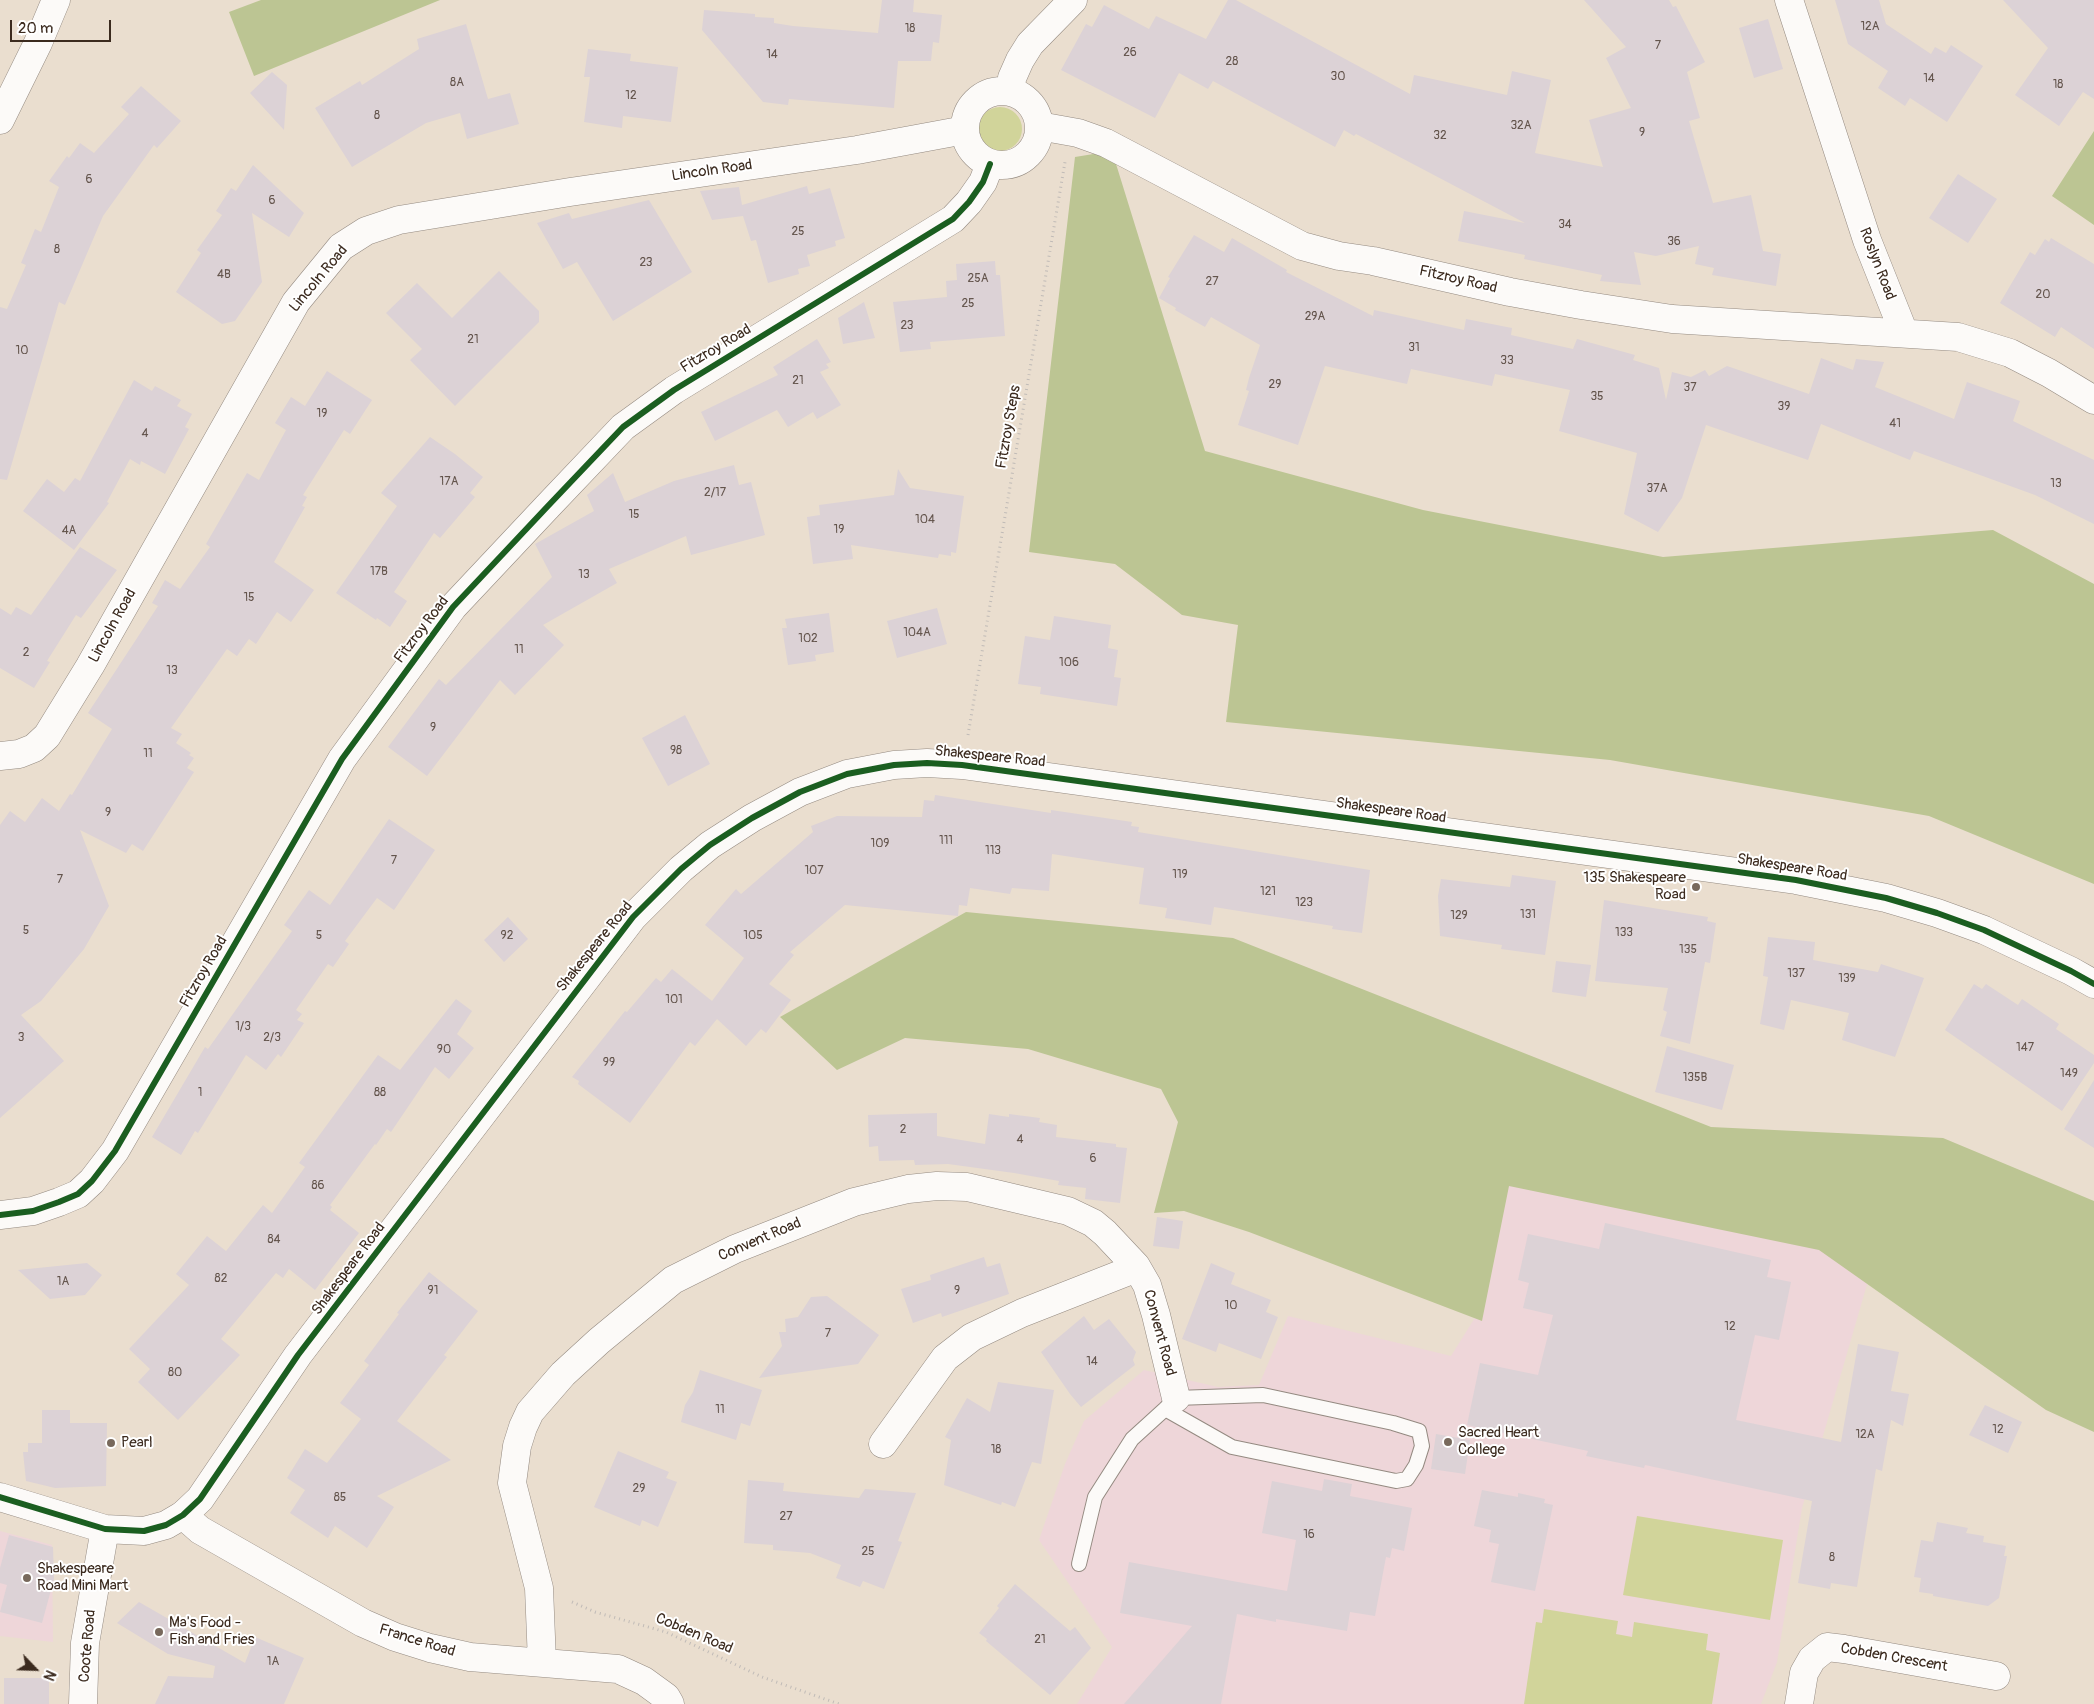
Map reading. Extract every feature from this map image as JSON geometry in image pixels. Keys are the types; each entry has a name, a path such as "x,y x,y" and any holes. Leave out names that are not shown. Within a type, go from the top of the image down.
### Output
{"street":[{"path":"0,120 38,43 56,0"},
{"path":"1011,92 1012,78 1030,44 1073,0"},
{"name":"Roslyn Road","path":"1789,0 1867,240 1904,333"},
{"path":"1000,91 1011,92 1022,97 1030,104 1036,114 1036,136 1026,157 1002,166 990,164 980,158 967,141 965,130 966,119 971,108 978,100 988,94 1000,91"},
{"name":"Lincoln Road","path":"0,756 19,754 34,748 47,736 90,666 296,302 341,247 366,230 399,220 570,192 857,150 965,130"},
{"name":"Fitzroy Road","path":"1036,136 1078,133 1106,143 1302,246 1339,256 1373,261 1572,304 1672,319 1904,333"},
{"name":"Fitzroy Road","path":"0,1215 33,1211 78,1194 92,1181 109,1159 342,760 453,607 466,593 623,427 674,390 953,220 970,202 983,182 990,164"},
{"path":"1904,333 1958,337 2010,353 2049,372 2094,400"},
{"name":"Shakespeare Road","path":"0,1497 105,1529 144,1531 166,1525 183,1515 200,1499 298,1356 633,917 681,869 719,839 752,818 800,792 847,774 894,765 927,763 962,765 1796,880 1886,898 1937,913 1984,930 2071,971 2094,984"},
{"name":"Convent Road","path":"542,1662 539,1588 512,1483 518,1446 523,1427 530,1412 563,1374 599,1341 673,1280 735,1249 854,1202 908,1189 937,1186 967,1187 1068,1211 1093,1224 1105,1233 1136,1266 1147,1285 1156,1315 1171,1403"},
{"path":"883,1444 945,1358 972,1337 1022,1313 1129,1271 1136,1266"},
{"name":"France Road","path":"183,1515 200,1530 363,1623 395,1637 430,1648 470,1657 618,1669 644,1680 666,1697 670,1704"},
{"name":"Coote Road","path":"83,1704 85,1643 105,1529"},
{"name":"Cobden Crescent","path":"1799,1704 1804,1673 1812,1659 1828,1647 1844,1648 1996,1676"}],"lane":[{"path":"1079,1564 1095,1497 1132,1439 1171,1403 1263,1395 1393,1423 1419,1431 1422,1446 1416,1465 1407,1480 1396,1481 1232,1447 1171,1403"}],"shaded area":[{"name":"Sacred Heart College","path":"1507,1182 1875,1257 1802,1508 1777,1662 1761,1704 1077,1704 1112,1647 1039,1540 1065,1464 1084,1421 1144,1370 1218,1387 1259,1385 1288,1316 1451,1356 1476,1316"},
{"name":"Shakespeare Road Mini Mart","path":"0,1531 52,1545 53,1642 0,1636"}],"green space":[{"path":"261,0 440,0 254,76 229,12"},
{"path":"996,107 1004,107 1016,113 1022,129 1016,145 1004,151 996,151 984,145 978,133 978,125 984,113"},
{"path":"2094,131 2094,225 2052,196"},
{"path":"1112,151 1205,451 1423,510 1663,557 1993,530 2094,584 2094,884 1929,816 1610,760 1226,722 1238,625 1182,615 1115,564 1029,552 1075,157"},
{"path":"966,912 1233,938 1711,1127 1943,1138 2094,1201 2094,1432 2046,1410 1819,1250 1509,1186 1482,1321 1249,1232 1184,1211 1154,1213 1178,1122 1161,1089 1028,1049 905,1038 837,1070 780,1017"},
{"path":"1637,1516 1783,1540 1770,1620 1623,1595"},
{"path":"1544,1609 1618,1621 1616,1634 1632,1637 1634,1622 1708,1634 1706,1650 1720,1653 1712,1704 1524,1704 1536,1622 1542,1623"}],"building":[{"path":"882,0 914,0 913,12 942,15 939,43 933,42 931,61 898,61 894,108 789,99 788,105 763,102 702,30 704,10 755,14 755,17 774,18 774,23 793,26 878,33"},
{"path":"1228,0 1236,0 1410,94 1414,75 1507,95 1512,71 1551,80 1535,153 1603,167 1589,120 1631,108 1606,58 1626,47 1584,0 1669,0 1673,7 1676,6 1705,62 1687,72 1700,118 1689,121 1713,203 1751,195 1763,251 1781,254 1776,286 1712,275 1714,268 1695,264 1699,246 1656,256 1634,252 1641,285 1600,281 1602,275 1524,259 1525,255 1458,241 1464,211 1525,223 1356,134 1354,136 1344,130 1335,147 1213,81 1208,89 1179,73 1155,118 1061,70 1086,24 1092,27 1104,5 1149,29 1156,16 1206,39"},
{"path":"1835,0 1879,0 1886,24 1931,54 1935,47 1946,53 1951,45 1983,66 1947,122 1910,98 1905,106 1878,88 1888,71 1848,44"},
{"path":"2003,0 2094,0 2094,99 2083,92 2059,126 2015,95 2048,48"},
{"path":"1768,19 1783,69 1754,78 1739,28"},
{"path":"466,24 488,99 510,93 519,124 467,139 460,113 426,123 352,167 315,108 360,81 362,85 419,49 417,39"},
{"path":"588,49 631,54 630,61 678,67 671,122 623,116 622,128 584,122 590,77 584,77"},
{"path":"272,72 287,85 284,130 250,93"},
{"path":"141,86 181,121 157,148 154,145 103,216 65,305 59,302 7,480 0,479 0,307 7,309 26,265 21,263 35,229 41,232 59,187 49,181 67,156 69,158 80,143 94,153 129,114 121,107"},
{"path":"253,165 304,213 289,237 252,213 262,282 235,321 222,324 176,292 201,253 197,250 222,215 216,211 231,188 236,191"},
{"path":"1958,174 1997,199 1968,243 1929,218"},
{"path":"807,186 809,194 830,188 845,238 835,241 836,246 807,255 810,266 798,269 799,274 768,283 756,240 751,241 743,216 712,220 700,191 739,187 742,205"},
{"path":"649,200 692,272 613,321 577,262 563,269 537,223 569,213 572,219"},
{"path":"1194,235 1224,252 1232,238 1287,270 1286,272 1373,316 1374,310 1464,330 1466,319 1512,328 1511,335 1573,349 1577,339 1635,355 1633,360 1659,368 1666,400 1672,372 1691,377 1705,370 1709,376 1727,366 1809,394 1821,358 1853,370 1856,359 1884,362 1875,387 1954,419 1967,382 2020,401 2013,421 2094,460 2094,524 2035,495 1914,451 1910,460 1821,424 1808,460 1706,425 1682,498 1658,532 1624,514 1637,453 1559,431 1570,390 1495,374 1492,386 1411,369 1407,384 1325,366 1298,445 1238,425 1249,391 1246,390 1249,378 1260,345 1211,317 1205,327 1175,310 1176,308 1159,298 1170,278 1168,277"},
{"path":"2051,238 2094,264 2094,349 2061,327 2055,337 2000,303 2030,252 2035,255 2045,239 2049,242"},
{"path":"995,261 996,275 1000,275 1005,336 930,342 931,349 900,352 893,302 947,297 946,281 957,280 956,264"},
{"path":"499,271 539,311 539,322 455,406 410,360 422,349 386,313 417,283 452,318"},
{"path":"864,302 875,338 843,344 838,318"},
{"path":"817,339 831,362 826,364 829,368 820,372 841,405 817,419 813,412 788,427 777,410 715,441 701,412 778,375 773,367"},
{"path":"327,371 372,400 350,434 344,430 303,495 307,497 302,506 305,507 274,562 314,590 291,622 277,612 256,644 249,639 237,656 227,649 171,728 182,734 176,743 191,753 189,755 194,758 187,768 194,772 143,851 132,844 126,853 80,830 109,906 84,949 41,1001 21,1015 64,1061 0,1118 0,825 10,811 25,822 42,798 59,811 70,794 72,795 112,729 88,713 158,606 152,603 165,580 180,589 210,547 206,544 247,473 259,480 286,430 275,423 291,397 305,406"},
{"path":"134,380 152,391 155,386 181,400 177,406 192,414 185,427 189,429 165,474 141,461 140,465 130,459 107,502 109,503 74,550 23,511 47,479 64,492 75,478 80,481"},
{"path":"430,437 483,477 470,493 475,497 440,538 434,533 394,592 407,601 390,627 377,618 376,620 336,593 397,506 381,493"},
{"path":"734,465 739,485 751,482 765,535 691,555 686,536 609,569 617,583 543,625 564,645 515,695 500,680 427,776 388,747 439,679 446,685 552,577 535,544 594,511 587,495 613,473 625,502 674,481"},
{"path":"898,469 910,488 964,496 956,553 951,552 951,556 939,554 938,558 851,545 853,559 813,564 807,517 820,515 819,505 894,495"},
{"path":"80,547 117,570 81,618 76,615 47,661 50,662 34,688 0,668 0,608 11,615 16,607 31,615"},
{"path":"937,608 947,644 897,658 887,621"},
{"path":"829,613 834,652 815,655 816,661 788,665 782,628 787,628 785,619"},
{"path":"1054,616 1111,625 1108,648 1118,650 1114,677 1121,678 1117,706 1040,694 1041,687 1018,684 1025,636 1050,640"},
{"path":"685,715 710,764 668,786 642,738"},
{"path":"935,795 1051,813 1051,810 1132,822 1131,826 1139,827 1138,832 1370,870 1362,933 1332,929 1333,926 1214,907 1211,925 1165,918 1167,908 1139,904 1144,868 1052,854 1049,891 1012,888 1010,894 970,888 967,906 959,905 958,916 845,905 790,952 794,955 769,984 791,1000 766,1033 761,1029 746,1046 717,1019 695,1046 690,1042 630,1123 578,1084 579,1081 572,1077 625,1011 627,1012 656,978 661,982 672,969 712,1001 744,958 705,925 736,889 741,894 813,832 811,826 837,816 922,817 924,800 934,801"},
{"path":"389,819 435,850 394,910 377,898 345,941 349,944 333,967 328,964 296,1010 302,1014 297,1020 304,1023 281,1057 278,1054 266,1070 246,1055 198,1133 195,1131 181,1155 152,1137 205,1047 208,1049 292,931 284,925 309,890 330,905"},
{"path":"1512,875 1556,881 1545,955 1501,949 1502,945 1440,936 1438,896 1441,879 1510,887"},
{"path":"1604,900 1708,917 1707,921 1716,923 1710,963 1705,962 1690,1044 1660,1036 1667,1012 1663,1010 1668,988 1595,981"},
{"path":"508,917 528,939 504,962 484,940"},
{"path":"1768,937 1815,942 1813,960 1878,972 1881,964 1924,978 1895,1057 1842,1040 1849,1013 1791,1000 1784,1030 1760,1024 1768,977 1763,976"},
{"path":"1556,961 1591,965 1586,997 1552,992"},
{"path":"1974,984 1982,989 1986,984 2018,1005 2022,999 2059,1024 2056,1029 2094,1055 2094,1063 2062,1111 1945,1030"},
{"path":"456,999 472,1011 457,1034 474,1048 449,1079 435,1067 391,1132 387,1129 330,1205 332,1207 330,1210 359,1233 315,1290 289,1269 283,1278 276,1273 221,1339 240,1355 178,1420 138,1382 150,1369 129,1349 189,1285 176,1274 207,1236 226,1251 263,1205 272,1213 305,1167 299,1163 378,1055 400,1070"},
{"path":"1667,1046 1734,1065 1722,1110 1655,1092"},
{"path":"2094,1080 2094,1148 2064,1129"},
{"path":"937,1113 937,1136 985,1144 989,1114 1009,1117 1009,1114 1040,1118 1039,1122 1057,1125 1056,1137 1116,1144 1116,1147 1127,1148 1120,1203 1085,1199 1086,1188 1058,1185 1059,1181 1014,1173 948,1164 915,1165 914,1160 879,1161 878,1146 869,1147 868,1115"},
{"path":"1157,1217 1183,1221 1179,1249 1153,1246"},
{"path":"1605,1223 1771,1260 1767,1277 1791,1282 1779,1340 1755,1335 1736,1420 1841,1442 1858,1344 1899,1352 1891,1391 1909,1394 1903,1426 1891,1420 1882,1471 1876,1469 1857,1587 1831,1583 1830,1589 1798,1583 1812,1501 1645,1465 1644,1468 1586,1456 1588,1451 1467,1425 1480,1363 1538,1375 1553,1315 1523,1308 1529,1283 1518,1280 1528,1234 1599,1249"},
{"path":"984,1257 987,1267 1000,1263 1009,1294 942,1317 941,1313 913,1323 901,1289 931,1280 930,1275"},
{"path":"87,1263 102,1275 85,1295 50,1299 18,1270"},
{"path":"1211,1263 1235,1273 1231,1284 1271,1300 1266,1312 1278,1317 1261,1359 1219,1343 1216,1352 1182,1339"},
{"path":"429,1272 478,1311 444,1355 447,1357 397,1421 451,1460 377,1496 394,1507 367,1548 335,1526 328,1538 290,1513 305,1490 287,1478 305,1449 327,1463 361,1419 340,1403 369,1365 364,1361 399,1314 397,1313"},
{"path":"827,1296 879,1335 858,1364 759,1378 782,1346 779,1332 786,1332 785,1319 798,1317 811,1297"},
{"path":"1084,1316 1094,1330 1109,1319 1136,1352 1133,1360 1135,1365 1081,1407 1041,1352"},
{"path":"700,1370 762,1390 750,1426 741,1423 736,1440 681,1422 685,1405 693,1392"},
{"path":"998,1382 1054,1390 1041,1464 1032,1462 1015,1507 1002,1502 1001,1505 944,1485 951,1440 945,1437 967,1398 990,1412"},
{"path":"1985,1405 2022,1422 2008,1453 1969,1435"},
{"path":"42,1410 70,1410 70,1423 107,1423 106,1486 55,1488 26,1481 23,1452 28,1452 28,1443 42,1443"},
{"path":"1436,1434 1470,1440 1465,1474 1431,1469"},
{"path":"618,1451 669,1472 666,1478 677,1482 658,1527 642,1520 640,1526 594,1507"},
{"path":"1324,1479 1352,1484 1350,1496 1412,1508 1404,1551 1392,1548 1390,1558 1386,1557 1375,1616 1350,1612 1347,1631 1276,1619 1276,1622 1237,1614 1221,1704 1124,1704 1192,1626 1120,1613 1129,1562 1287,1591 1296,1540 1262,1533 1272,1481 1322,1491"},
{"path":"748,1480 784,1483 783,1491 859,1498 865,1489 916,1493 898,1541 902,1542 884,1589 863,1581 860,1587 836,1578 841,1565 810,1553 773,1550 773,1545 744,1543"},
{"path":"1482,1490 1518,1497 1518,1493 1545,1499 1544,1503 1553,1505 1535,1591 1491,1582 1499,1544 1489,1542 1491,1530 1474,1526"},
{"path":"1937,1522 1968,1528 1966,1533 1984,1536 1983,1542 2006,1546 2004,1556 2007,1556 1999,1598 1988,1606 1919,1592 1921,1578 1914,1577 1921,1540 1933,1542"},
{"name":"Shakespeare Road Mini Mart","path":"9,1535 53,1547 54,1579 42,1623 0,1612 7,1585 0,1583 0,1568"},
{"path":"1015,1584 1070,1631 1075,1627 1091,1648 1050,1695 979,1633"},
{"path":"139,1602 245,1663 255,1637 304,1658 284,1704 155,1704 168,1676 213,1678 215,1666 168,1654 117,1623"},
{"path":"4,1678 49,1678 49,1704 4,1704"}],"cycle path":[{"path":"0,1215 33,1211 59,1202 78,1194 92,1181 115,1151 342,759 453,607 547,507 623,427 674,390 953,219 969,202 983,182 990,164"},
{"path":"0,1497 105,1529 144,1531 166,1525 183,1515 200,1499 298,1355 633,917 681,869 710,845 752,818 800,792 847,774 894,765 927,763 962,765 1796,880 1886,898 1937,913 1984,930 2071,971 2094,984"}],"place":[{"name":"135 Shakespeare Road","path":"1696,887"},
{"name":"Sacred Heart College","path":"1448,1442"},
{"name":"Pearl","path":"111,1443"},
{"name":"Shakespeare Road Mini Mart","path":"27,1578"},
{"name":"Ma's Food - Fish and Fries","path":"159,1632"}]}
